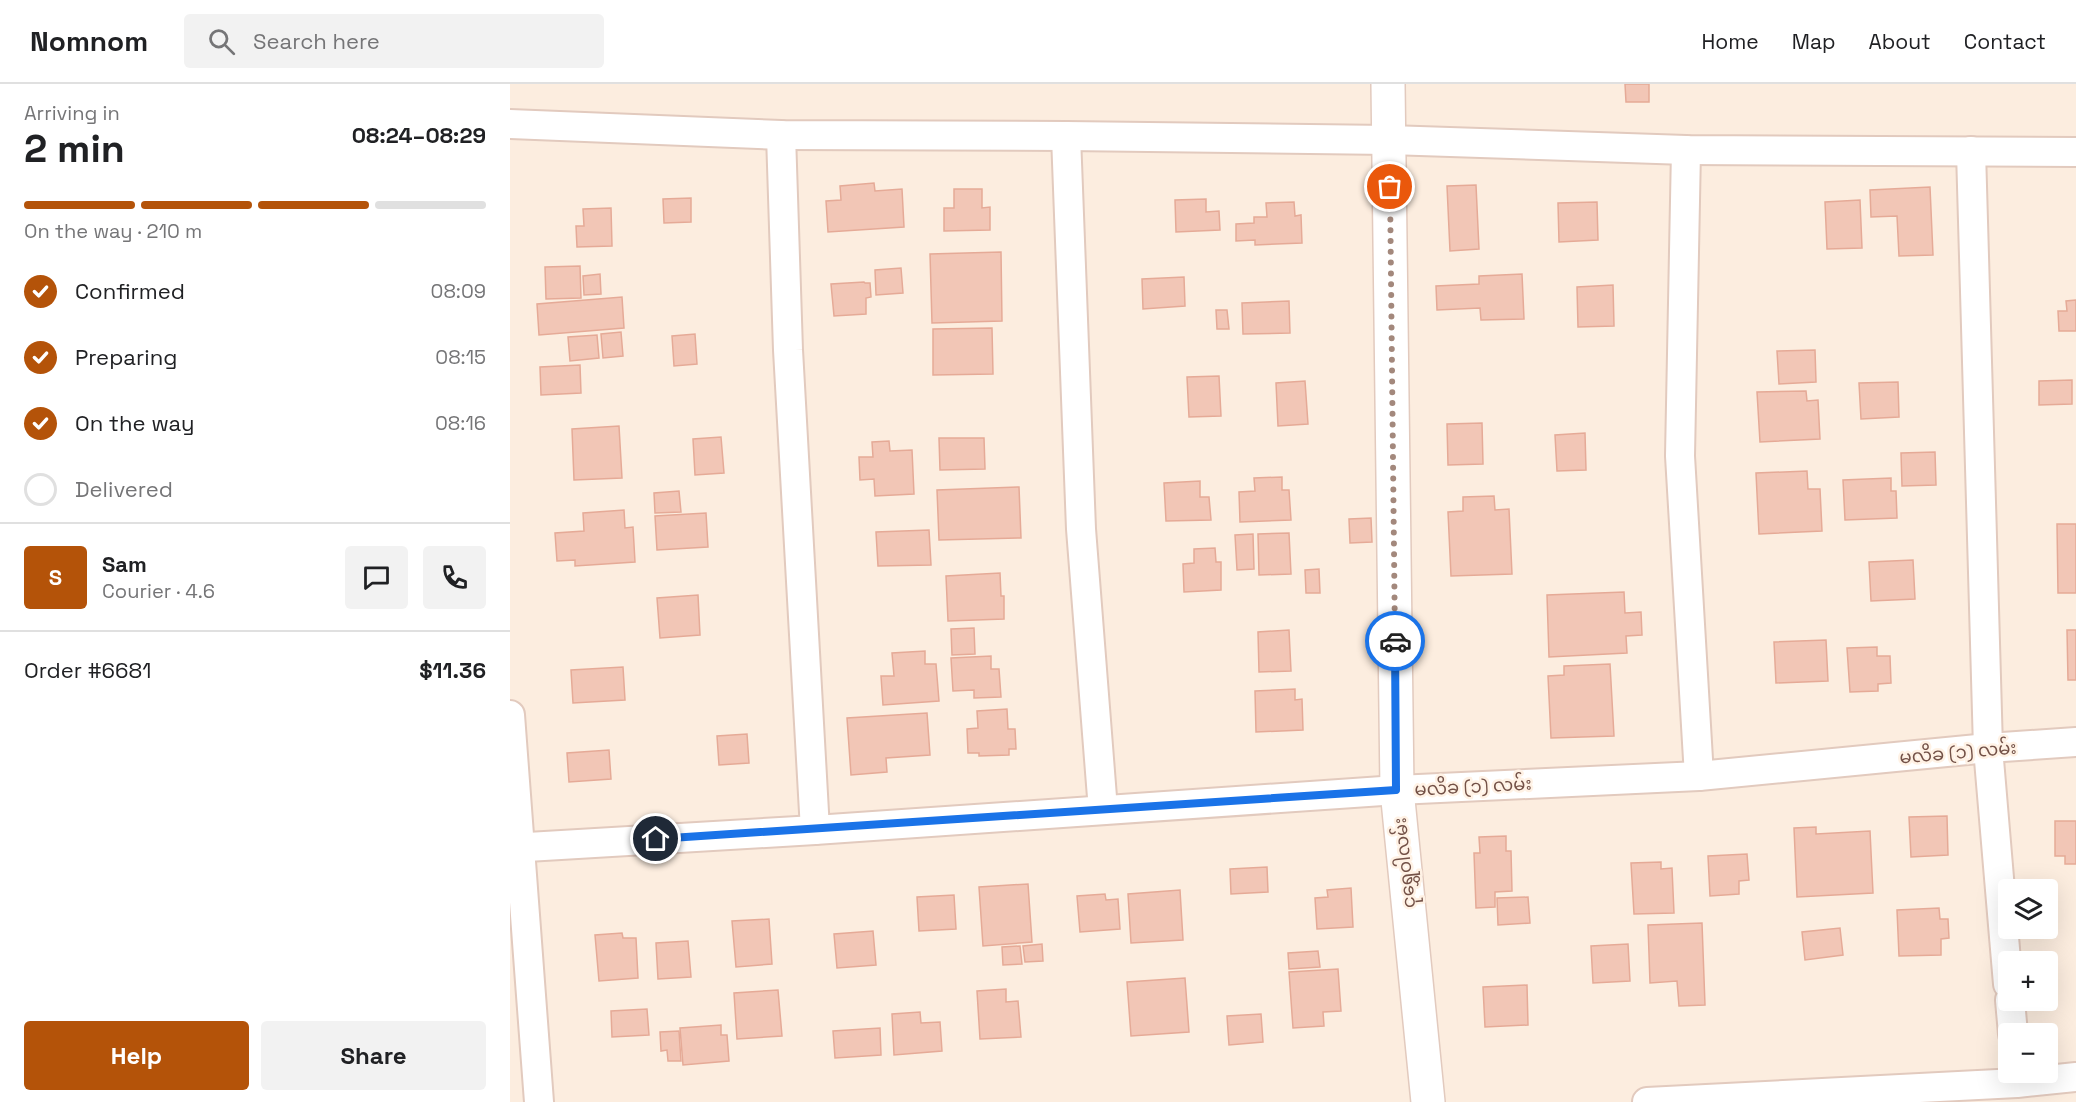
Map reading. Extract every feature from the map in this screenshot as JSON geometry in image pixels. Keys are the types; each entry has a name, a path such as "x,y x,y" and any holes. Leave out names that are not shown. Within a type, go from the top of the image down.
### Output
{"street":[{"name":"ငုရွှေဝါလမ်း","path":"1389,84 1396,790 1428,1102"},
{"path":"510,124 781,135 1066,136 1389,141 1686,150 2076,152"},
{"path":"781,135 788,350 815,830"},
{"path":"1066,136 1080,529 1103,810"},
{"path":"1686,150 1680,456 1699,776"},
{"path":"1971,151 1988,748 2005,951"},
{"path":"510,715 514,847 539,1102"},
{"name":"မလိခ (၁) လမ်း","path":"514,847 815,830 1396,790 1699,776 1988,748 2076,742"},
{"path":"2058,1077 2076,1077"},
{"path":"1647,1102 1998,1079"}],"building":[{"path":"1625,84 1649,84 1649,102 1626,102"},
{"path":"874,183 875,191 902,189 904,227 828,232 826,201 841,200 840,186"},
{"path":"1476,185 1479,249 1450,251 1447,186"},
{"path":"1930,187 1933,255 1899,256 1897,216 1871,217 1870,190"},
{"path":"954,189 982,189 982,208 990,207 990,230 944,231 944,208 954,208"},
{"path":"691,198 691,222 664,223 663,199"},
{"path":"1206,199 1206,212 1219,211 1220,230 1176,232 1175,200"},
{"path":"1860,200 1862,248 1827,249 1825,202"},
{"path":"1294,202 1295,216 1301,215 1302,243 1255,245 1255,240 1236,241 1236,224 1254,223 1254,217 1267,217 1266,203"},
{"path":"1597,202 1598,240 1559,242 1558,203"},
{"path":"611,208 612,246 577,247 576,226 584,226 583,209"},
{"path":"1001,252 1002,321 932,323 930,254"},
{"path":"580,266 581,298 546,299 545,267"},
{"path":"901,268 903,293 876,295 875,270"},
{"path":"600,274 601,294 584,295 583,276"},
{"path":"1522,274 1524,319 1481,320 1480,308 1437,310 1436,286 1479,284 1479,276"},
{"path":"1184,277 1185,306 1143,309 1142,279"},
{"path":"870,283 871,297 866,298 866,314 834,316 831,284"},
{"path":"1613,285 1614,326 1578,327 1577,287"},
{"path":"622,297 624,328 539,335 537,304"},
{"path":"2076,300 2076,331 2059,331 2058,311 2067,311 2066,301"},
{"path":"1289,301 1290,333 1243,334 1242,303"},
{"path":"1216,310 1227,310 1229,329 1217,329"},
{"path":"992,328 993,374 933,375 933,329"},
{"path":"621,332 623,356 603,358 601,334"},
{"path":"695,334 697,364 674,366 672,336"},
{"path":"597,335 599,358 570,361 568,337"},
{"path":"1815,350 1816,382 1779,384 1777,351"},
{"path":"580,365 581,393 541,395 540,367"},
{"path":"1219,376 1221,416 1189,417 1187,377"},
{"path":"2072,380 2072,404 2039,405 2039,381"},
{"path":"1305,381 1308,424 1278,426 1276,383"},
{"path":"1898,382 1899,417 1861,419 1859,383"},
{"path":"1806,391 1807,401 1818,400 1820,439 1760,442 1757,392"},
{"path":"1482,423 1483,464 1448,465 1447,424"},
{"path":"619,426 622,478 574,480 572,429"},
{"path":"1585,433 1586,470 1557,471 1555,435"},
{"path":"721,437 724,473 695,475 693,439"},
{"path":"939,438 984,438 985,469 940,470"},
{"path":"889,441 890,451 912,450 914,494 875,496 874,479 860,480 859,457 873,457 872,442"},
{"path":"1935,452 1936,485 1902,486 1901,453"},
{"path":"1807,471 1808,489 1820,489 1822,531 1759,534 1756,473"},
{"path":"1282,477 1282,490 1289,490 1291,520 1240,522 1239,492 1255,491 1254,478"},
{"path":"1891,478 1891,491 1896,491 1897,518 1845,520 1843,480"},
{"path":"1200,481 1200,497 1209,497 1211,520 1166,521 1164,483"},
{"path":"1019,487 1021,538 939,540 937,490"},
{"path":"679,491 681,512 655,513 654,493"},
{"path":"1494,496 1495,510 1509,509 1512,574 1451,576 1448,512 1463,511 1463,497"},
{"path":"624,510 625,528 633,527 635,562 575,566 575,560 557,561 555,533 584,531 583,513"},
{"path":"706,513 708,547 657,550 655,516"},
{"path":"1371,518 1372,542 1350,543 1349,519"},
{"path":"2057,524 2076,524 2076,593 2058,593"},
{"path":"929,530 931,565 878,566 876,532"},
{"path":"1289,533 1291,574 1259,575 1258,534"},
{"path":"1253,534 1254,569 1237,570 1235,535"},
{"path":"1215,548 1216,562 1221,562 1221,590 1184,592 1183,564 1194,563 1194,549"},
{"path":"1913,560 1915,599 1871,601 1869,562"},
{"path":"1319,569 1320,593 1306,593 1305,570"},
{"path":"1000,573 1001,596 1004,596 1004,619 948,621 946,576"},
{"path":"1624,592 1625,613 1641,612 1642,635 1626,636 1627,653 1549,657 1547,595"},
{"path":"698,595 700,635 660,638 657,598"},
{"path":"974,628 975,654 952,655 951,629"},
{"path":"1289,630 1291,671 1259,672 1258,632"},
{"path":"2067,630 2076,630 2076,680 2068,680"},
{"path":"1826,640 1828,681 1776,683 1774,642"},
{"path":"1877,647 1877,656 1890,656 1891,683 1878,684 1878,691 1850,692 1847,648"},
{"path":"925,651 925,664 936,664 939,701 883,705 881,676 894,676 892,653"},
{"path":"991,656 991,669 999,669 1001,697 974,698 974,690 953,691 951,658"},
{"path":"1610,664 1614,736 1551,738 1548,676 1564,675 1564,666"},
{"path":"623,667 625,700 573,703 571,670"},
{"path":"1295,689 1295,700 1302,699 1303,730 1256,732 1255,691"},
{"path":"1007,709 1008,729 1015,729 1016,749 1009,749 1009,755 979,756 979,753 968,753 967,729 978,728 977,711"},
{"path":"927,713 930,755 886,758 887,772 851,775 847,718"},
{"path":"747,734 749,763 719,765 717,736"},
{"path":"609,750 611,779 569,782 567,753"},
{"path":"1947,816 1948,855 1911,857 1909,817"},
{"path":"2055,821 2076,821 2076,864 2065,864 2065,856 2055,856"},
{"path":"1816,827 1816,834 1870,831 1873,893 1797,897 1794,828"},
{"path":"1506,836 1506,851 1511,851 1512,891 1495,892 1495,907 1476,908 1474,853 1480,853 1479,837"},
{"path":"1747,854 1749,880 1739,881 1739,894 1710,896 1708,856"},
{"path":"1661,862 1661,869 1672,868 1674,913 1634,914 1631,863"},
{"path":"1267,867 1268,892 1231,894 1230,869"},
{"path":"1028,884 1032,942 983,946 979,887"},
{"path":"1351,888 1353,927 1317,929 1315,898 1328,897 1327,890"},
{"path":"1180,890 1183,940 1131,943 1128,894"},
{"path":"1105,894 1106,900 1118,899 1120,929 1080,932 1077,896"},
{"path":"954,895 956,929 919,931 917,897"},
{"path":"1528,897 1530,923 1498,925 1497,898"},
{"path":"1939,908 1940,919 1948,919 1949,938 1941,939 1941,955 1899,956 1897,910"},
{"path":"769,919 772,964 736,967 732,921"},
{"path":"1702,923 1705,1005 1679,1006 1677,981 1650,983 1648,925"},
{"path":"1840,928 1843,955 1805,960 1802,932"},
{"path":"873,931 876,965 837,968 834,934"},
{"path":"622,933 623,938 636,938 638,978 599,981 595,935"},
{"path":"688,941 691,977 658,979 656,943"},
{"path":"1042,944 1043,961 1025,962 1023,946"},
{"path":"1628,944 1630,981 1593,983 1591,946"},
{"path":"1020,946 1022,964 1003,965 1002,947"},
{"path":"1318,951 1320,967 1289,969 1288,953"},
{"path":"1338,969 1341,1011 1323,1012 1324,1026 1293,1028 1289,972"},
{"path":"1185,978 1189,1032 1131,1036 1127,982"},
{"path":"1527,985 1528,1025 1485,1027 1483,987"},
{"path":"1006,989 1006,1002 1018,1001 1021,1037 980,1039 977,991"},
{"path":"778,990 782,1036 737,1039 734,993"},
{"path":"647,1009 649,1035 612,1037 611,1011"},
{"path":"920,1012 921,1023 940,1022 942,1051 894,1055 892,1014"},
{"path":"1261,1014 1263,1042 1229,1045 1227,1016"},
{"path":"721,1025 721,1035 727,1035 729,1061 683,1065 680,1028"},
{"path":"880,1028 881,1055 835,1058 833,1031"},
{"path":"679,1031 681,1061 668,1061 667,1050 661,1051 660,1032"}],"way so far":[{"path":"1390,187 1395,641"}],"route":[{"path":"656,839 1396,790 1395,641"}]}
